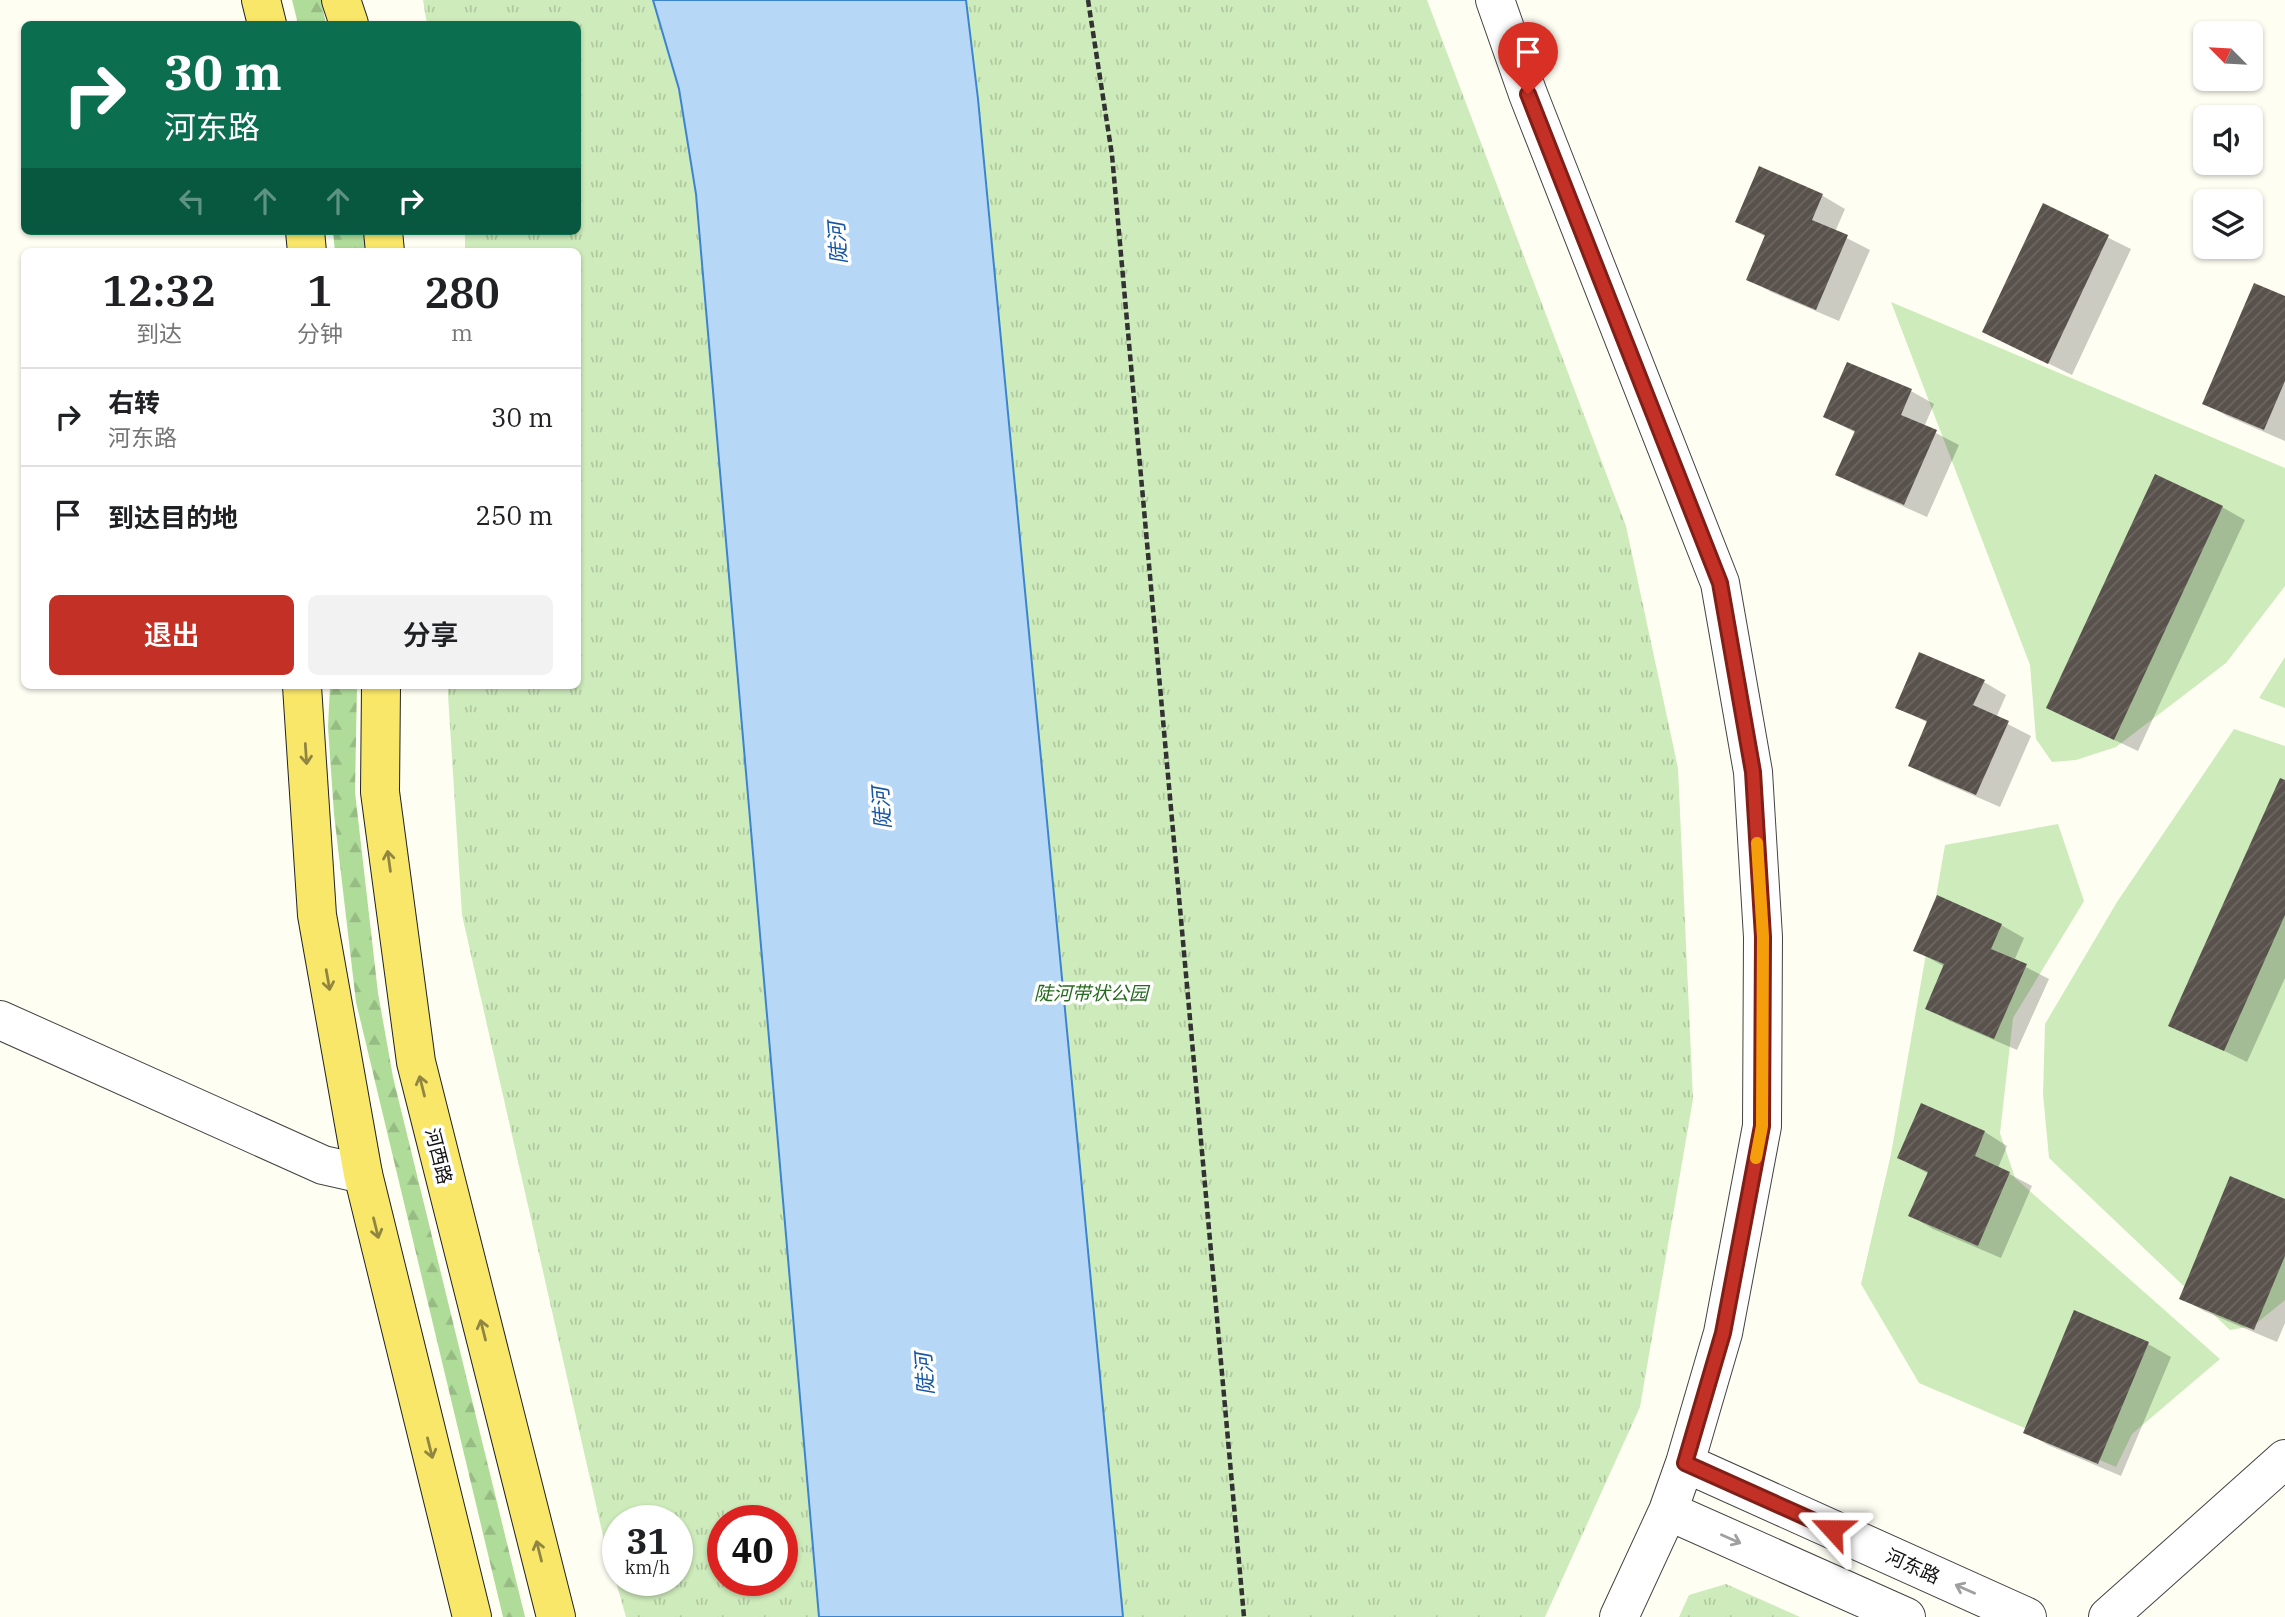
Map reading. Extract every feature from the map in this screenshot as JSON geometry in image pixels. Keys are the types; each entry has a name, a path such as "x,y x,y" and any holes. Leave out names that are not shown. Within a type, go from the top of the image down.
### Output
{"main road":[{"path":"261,0 266,21"},
{"path":"341,0 348,21"},
{"path":"302,689 317,915 363,1174 472,1617"},
{"name":"河西路","path":"381,689 380,792 416,1062 556,1617"}],"street":[{"path":"1495,0 1528,94 1720,583 1753,772 1763,937 1762,1126 1723,1333 1668,1511 1619,1617"},
{"path":"0,1020 323,1165 363,1174"},
{"path":"2108,1617 2285,1460"},
{"name":"河东路","path":"1685,1463 2027,1617"},
{"path":"1668,1511 1906,1617"}],"path":[{"path":"1088,0 1112,155 1244,1617"}],"green space":[{"path":"292,0 321,0 325,21 297,21"},
{"name":"陡河带状公园","path":"423,0 1427,0 1626,526 1678,768 1693,1099 1640,1407 1545,1617 626,1617 620,1596 693,1596 693,1505 602,1505 602,1531 462,915 448,695 448,689 581,689 581,248 465,248 465,235 581,235 581,21 426,21"},
{"path":"333,235 364,235 365,248 335,248"},
{"path":"1891,302 2285,468 2285,586 2226,663 2116,747 2076,760 2052,762 2036,739 2030,665"},
{"path":"2285,657 2285,708 2259,698"},
{"path":"330,689 357,689 355,792 378,993 393,1077 525,1617 503,1617 356,1002 334,814 328,727"},
{"path":"2234,729 2285,746 2285,1300 2253,1326 2230,1330 2049,1158 2043,1094 2045,1024 2117,902"},
{"path":"2058,824 2084,901 2013,1018 2000,1133 2015,1178 2220,1359 2132,1434 2116,1467 1919,1383 1861,1284 1891,1154 1945,845"},
{"path":"1726,1584 1800,1617 1679,1617 1689,1595"}],"water":[{"name":"陡河","path":"653,0 966,0 978,99 1123,1617 819,1617 696,194 679,89"}],"building":[{"path":"1759,166 1823,194 1812,220 1848,235 1816,310 1746,280 1765,235 1735,222"},
{"path":"2043,203 2109,235 2048,364 1982,332"},
{"path":"2254,283 2285,296 2285,381 2264,430 2202,404"},
{"path":"1847,362 1912,389 1901,415 1937,430 1904,505 1835,475 1855,431 1823,417"},
{"path":"2155,474 2223,506 2114,740 2046,708"},
{"path":"1919,652 1985,680 1973,705 2009,721 1976,795 1908,766 1927,721 1895,708"},
{"path":"2280,778 2285,780 2285,915 2224,1051 2168,1026"},
{"path":"1937,895 2002,924 1991,949 2027,964 1994,1039 1925,1009 1944,964 1913,951"},
{"path":"1921,1103 1985,1131 1975,1156 2010,1172 1978,1246 1908,1216 1928,1172 1897,1158"},
{"path":"2230,1176 2285,1199 2285,1256 2254,1330 2179,1299"},
{"path":"2074,1310 2149,1342 2098,1464 2023,1433"}],"slow traffic":[{"path":"1756,1158 1762,1126 1763,937 1757,843"}],"route":[{"path":"1528,94 1720,583 1753,772 1763,937 1762,1126 1723,1333 1685,1463 1832,1529"}]}
